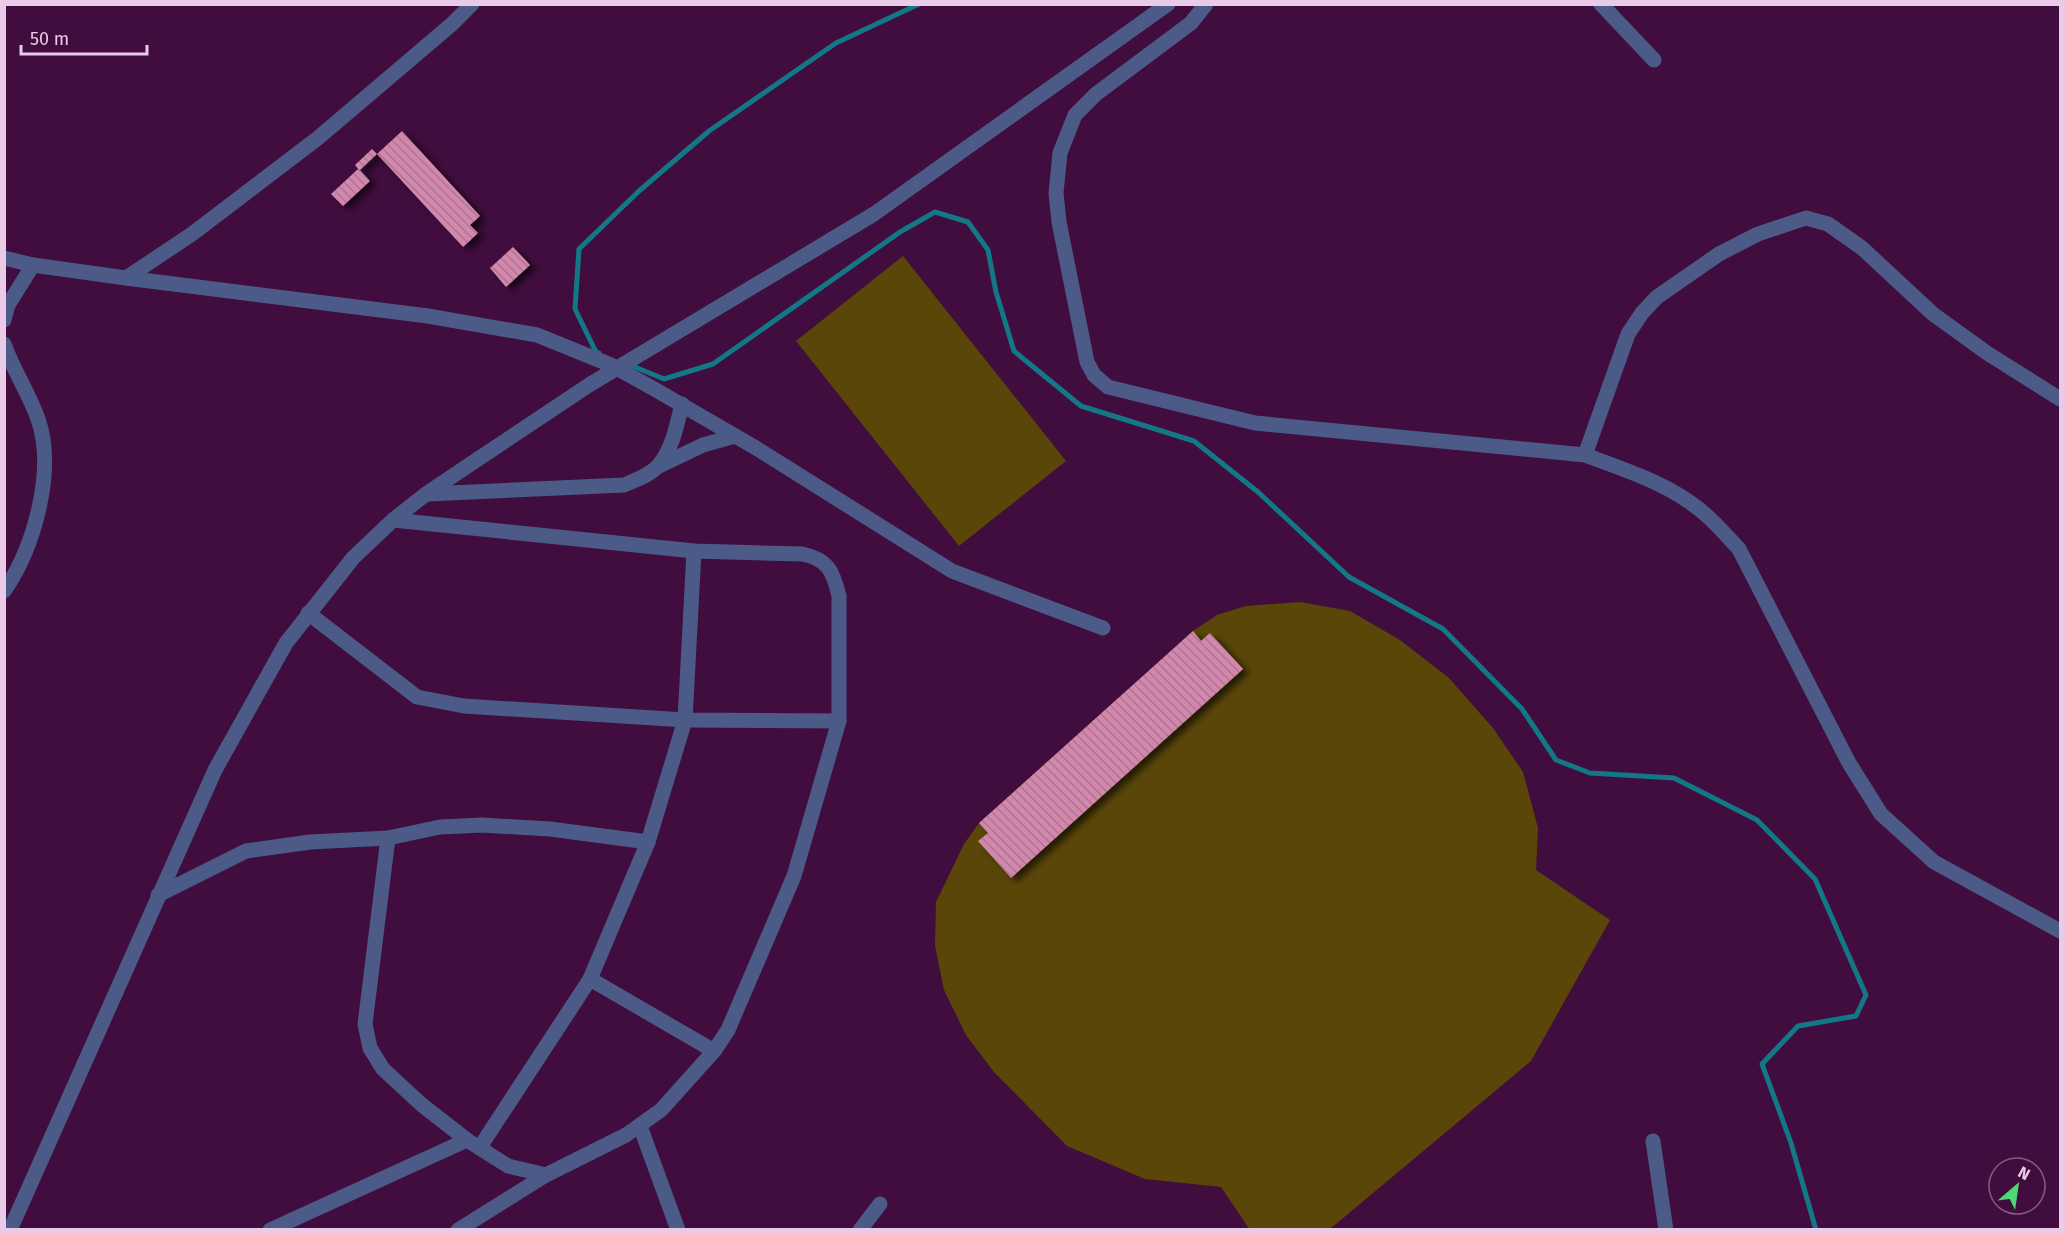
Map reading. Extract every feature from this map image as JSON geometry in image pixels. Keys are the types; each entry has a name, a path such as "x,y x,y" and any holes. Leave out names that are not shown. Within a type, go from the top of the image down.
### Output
{"street":[{"path":"126,278 192,234 318,138 452,24 472,4"},
{"path":"10,1230 214,770 286,643 353,558 393,520 426,494 588,385 874,214 1168,4"},
{"path":"1206,4 1191,23 1096,94 1076,116 1060,153 1056,193 1059,222 1087,362 1095,375 1108,387 1255,423 1586,455 1623,468 1662,486 1688,501 1712,520 1738,549 1849,763 1881,814 1935,862 2061,931"},
{"path":"1601,4 1654,60"},
{"path":"1586,455 1628,334 1642,313 1657,297 1719,254 1758,234 1806,218 1828,224 1862,248 1933,314 1987,353 2061,399"},
{"path":"4,258 33,265 126,278 428,316 537,335 611,365 682,404 952,571 1103,628"},
{"path":"4,320 13,296 33,265"},
{"path":"4,344 39,422 45,460 42,497 14,576 4,591"},
{"path":"657,467 674,434 682,404"},
{"path":"426,494 624,485 703,445 735,436"},
{"path":"393,520 694,550 802,554 813,556 824,562 834,577 839,596 839,721 794,876 728,1030 714,1051 661,1110 640,1126 546,1175 458,1230"},
{"path":"270,1230 473,1144 590,979 648,842 685,720 694,550"},
{"path":"308,613 417,697 464,706 685,720 839,721"},
{"path":"158,895 246,851 310,842 388,838 440,827 482,825 550,829 648,842"},
{"path":"388,838 365,1024 370,1048 383,1069 422,1105 473,1144 508,1166 546,1175"},
{"path":"590,979 714,1051"},
{"path":"640,1126 678,1230"},
{"path":"1653,1141 1666,1230"},
{"path":"860,1230 880,1204"}],"shaded area":[{"path":"903,256 1066,461 959,546 796,341"},
{"path":"1300,602 1350,611 1400,640 1449,678 1493,728 1523,772 1538,828 1536,870 1610,920 1531,1061 1330,1229 1250,1230 1221,1187 1145,1179 1067,1146 994,1072 966,1035 944,990 935,946 936,902 964,844 979,823 1193,631 1217,615 1246,606"}],"building":[{"path":"402,131 480,216 470,225 478,233 463,247 377,154"},
{"path":"372,149 377,154 360,170 370,181 343,206 331,194 358,169 355,165"},
{"path":"513,247 530,265 506,287 490,268"},
{"path":"1193,631 1201,641 1210,633 1243,669 1011,878 978,841 988,833 979,823"}],"waterway":[{"path":"599,353 596,352 575,309 579,249 639,191 709,131 836,43 919,4"},
{"path":"630,365 664,379 713,364 900,232 935,212 968,222 988,250 996,292 1014,351 1081,406 1194,441 1258,492 1349,577 1443,629 1522,709 1556,760 1590,773 1674,778 1757,820 1815,879 1866,995 1856,1016 1798,1026 1762,1064 1791,1143 1816,1230"}]}
